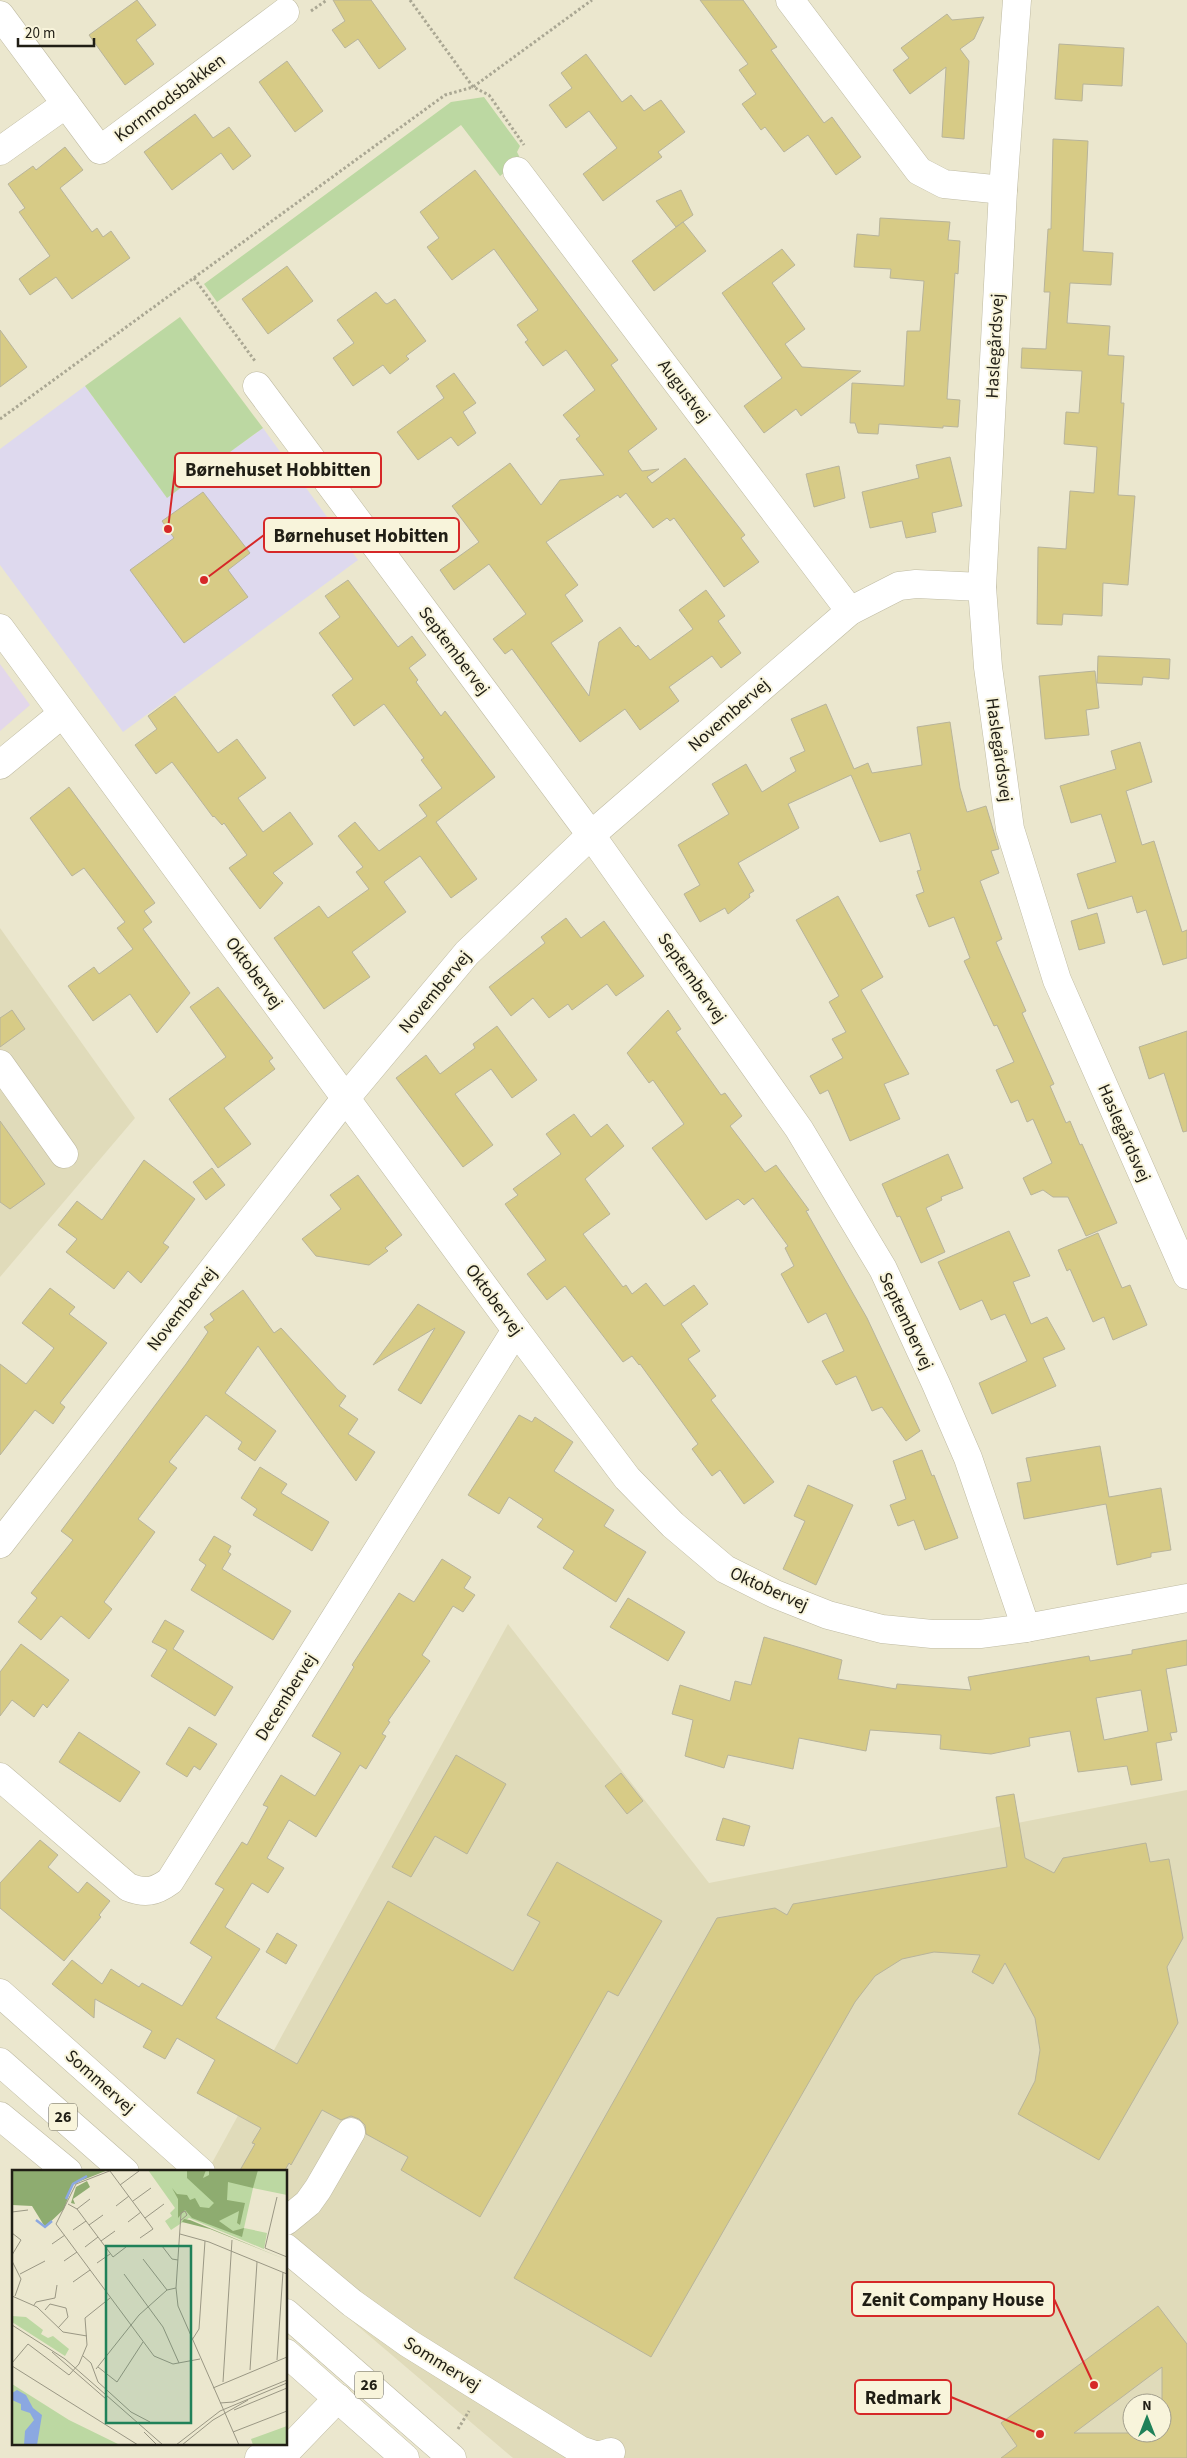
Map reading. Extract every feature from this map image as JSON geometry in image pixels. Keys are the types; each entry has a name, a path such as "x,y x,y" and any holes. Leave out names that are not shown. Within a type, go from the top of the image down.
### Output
{"street":[{"path":"790,0 919,171 944,184 1003,190"},
{"name":"Haslegårdsvej","path":"1017,0 1003,190 982,588 988,667 1010,828 1057,980 1187,1275"},
{"name":"Kornmodsbakken","path":"0,16 100,150 285,12"},
{"path":"0,151 66,104"},
{"name":"Augustvej","path":"517,171 850,611"},
{"name":"Septembervej","path":"257,386 591,835 799,1129 882,1269 968,1458 1026,1628"},
{"name":"Novembervej","path":"0,1544 345,1099 467,953 591,835 850,611 899,586 916,584 982,588"},
{"name":"Oktobervej","path":"0,628 345,1099 627,1478 673,1525 725,1569 775,1594 828,1615 882,1629 932,1634 980,1634 1026,1628 1187,1598"},
{"path":"0,765 62,714"},
{"path":"0,1064 64,1154"},
{"name":"Decembervej","path":"0,1777 128,1886 138,1891 150,1892 170,1881 516,1330"},
{"name":"Sommervej","path":"0,1992 199,2170"},
{"name":"26","path":"0,2062 124,2170"},
{"name":"26","path":"0,2116 66,2170"},
{"path":"288,2219 308,2203 351,2132"},
{"name":"Sommervej","path":"288,2250 352,2304 408,2343 580,2450 598,2456 611,2452"},
{"name":"26","path":"288,2315 447,2453"},
{"name":"26","path":"288,2355 405,2458"},
{"path":"245,2446 259,2458 287,2451 338,2398"}],"path":[{"path":"410,0 473,87 489,95 530,155 517,171"},
{"path":"0,419 445,95 473,87 592,0"},
{"path":"194,278 267,377 257,386"},
{"path":"447,2453 482,2389"}],"shaded area":[{"path":"85,386 167,497 263,428 358,560 123,732 0,565 0,449"},
{"path":"0,664 30,705 0,731"},
{"path":"0,928 135,1118 0,1277"},
{"path":"508,1624 709,1883 1187,1790 1187,2458 513,2458 288,2267 288,2170 208,2170"}],"green space":[{"path":"484,97 520,146 517,152 521,160 500,176 461,125 217,302 204,284 451,102"},
{"path":"180,317 263,428 167,498 85,386"}],"building":[{"path":"137,0 156,25 136,40 154,64 125,85 89,35"},
{"path":"333,0 371,0 406,49 379,69 358,39 345,48 332,30 345,21"},
{"path":"700,0 743,0 777,47 771,50 824,123 832,117 861,157 836,175 808,135 784,152 765,127 761,130 742,104 756,94 739,70 748,64"},
{"path":"947,14 952,20 984,17 974,39 960,49 969,61 964,139 942,137 946,67 910,94 893,70 909,58 901,48"},
{"path":"1059,44 1124,48 1122,86 1083,84 1082,101 1055,99"},
{"path":"586,54 622,102 631,95 644,111 661,100 685,132 658,152 662,157 603,201 583,174 617,148 589,111 566,128 549,105 572,88 561,73"},
{"path":"287,61 323,111 295,132 259,82"},
{"path":"195,114 213,138 229,127 251,156 233,170 221,153 172,190 144,152"},
{"path":"1053,139 1088,141 1083,251 1113,253 1111,285 1070,283 1067,323 1110,326 1108,355 1124,356 1121,403 1124,403 1118,495 1135,496 1128,585 1103,583 1102,616 1063,614 1062,625 1037,624 1038,547 1066,549 1070,491 1094,493 1097,447 1064,444 1066,412 1079,413 1082,371 1021,368 1022,348 1046,349 1050,292 1044,292 1048,229 1051,229"},
{"path":"65,147 83,170 60,188 92,232 97,228 103,237 111,231 130,258 72,299 56,277 30,295 19,279 50,256 19,212 25,208 8,184 33,166 36,170"},
{"path":"475,170 618,360 611,365 657,429 628,451 642,471 659,469 647,477 652,483 685,458 745,535 741,538 759,562 724,587 674,518 670,521 667,518 653,528 626,493 620,498 618,495 546,542 578,585 565,595 583,621 551,643 589,696 599,642 620,627 632,643 636,647 638,645 650,660 693,629 679,610 706,590 725,616 718,621 741,653 721,668 712,656 669,687 679,701 640,730 625,709 580,742 512,649 505,654 493,639 526,614 489,564 454,590 440,570 479,542 452,506 510,463 541,505 560,480 604,475 576,439 580,436 563,415 595,390 566,350 543,366 525,342 528,340 517,325 538,310 494,249 452,280 427,247 439,238 420,212"},
{"path":"681,190 693,215 676,227 656,201"},
{"path":"880,218 950,222 948,240 960,241 958,274 955,273 947,399 960,400 958,427 943,426 943,428 879,424 878,434 858,433 855,423 850,423 852,383 904,386 907,331 920,331 924,281 890,278 891,269 854,267 857,234 879,236"},
{"path":"683,222 706,251 654,291 632,261"},
{"path":"782,249 795,265 772,283 805,329 785,344 802,367 861,371 801,416 796,409 764,433 744,406 782,378 722,293"},
{"path":"287,266 313,301 268,334 242,299"},
{"path":"376,292 387,304 395,299 426,341 406,356 409,359 390,374 383,365 353,386 333,358 354,343 337,320"},
{"path":"0,330 27,367 0,387"},
{"path":"454,373 476,403 463,412 476,433 458,446 451,437 418,460 397,432 444,398 436,386"},
{"path":"950,457 962,506 932,513 936,532 906,538 902,521 870,528 862,492 919,478 916,465"},
{"path":"839,466 845,498 814,507 806,474"},
{"path":"203,492 250,553 228,570 248,597 184,643 130,570 174,538 162,521"},
{"path":"348,580 398,647 412,636 426,655 409,668 418,680 416,682 441,716 445,711 495,777 436,822 477,879 451,898 420,856 384,882 406,912 352,952 370,977 324,1009 274,938 319,906 328,918 369,889 356,872 363,867 338,836 355,822 379,851 427,816 419,805 442,788 421,760 424,758 384,704 354,726 332,695 353,679 319,633 340,617 325,596"},
{"path":"1098,656 1170,659 1169,679 1143,677 1142,685 1097,683"},
{"path":"1095,671 1099,708 1086,710 1089,735 1045,739 1039,676"},
{"path":"175,696 218,753 237,739 266,778 238,798 263,832 290,812 313,844 273,873 283,883 260,909 229,868 247,855 224,823 222,825 213,817 172,762 156,774 135,745 157,729 148,716"},
{"path":"826,704 854,769 868,763 872,773 922,765 917,727 950,722 960,788 967,812 986,806 999,849 991,851 999,873 980,881 1002,939 996,942 1026,1011 1022,1013 1054,1084 1050,1086 1066,1123 1070,1121 1080,1145 1082,1144 1117,1223 1086,1236 1068,1197 1053,1197 1043,1190 1031,1195 1023,1178 1052,1163 1033,1119 1027,1122 1018,1100 1011,1103 996,1070 1014,1062 997,1025 994,1026 964,961 970,958 954,917 929,927 916,895 924,892 917,871 921,870 910,833 880,842 851,775 788,804 799,828 738,863 754,891 749,894 750,897 728,914 725,908 700,922 684,894 700,885 678,845 729,814 712,784 746,764 762,792 796,771 790,758 805,751 791,719"},
{"path":"1140,742 1152,782 1126,791 1142,845 1154,841 1182,932 1187,930 1187,958 1163,965 1146,910 1137,913 1132,896 1088,909 1077,874 1116,862 1101,814 1071,823 1060,786 1116,769 1111,751"},
{"path":"69,787 155,903 144,911 152,922 143,929 190,993 157,1033 130,994 93,1021 68,986 94,967 99,974 133,949 117,928 125,922 84,868 72,876 30,818"},
{"path":"838,896 883,977 861,990 909,1074 884,1084 900,1119 850,1141 828,1090 820,1094 810,1076 843,1058 832,1039 846,1032 829,1002 839,996 796,920"},
{"path":"1097,913 1105,943 1079,950 1071,921"},
{"path":"566,918 581,938 604,921 644,976 616,996 607,984 572,1010 568,1004 549,1018 533,998 511,1016 489,987 545,943 541,937"},
{"path":"218,987 273,1058 269,1061 275,1069 224,1108 251,1144 218,1168 169,1099 226,1057 190,1007"},
{"path":"12,1010 25,1029 0,1047 0,1018"},
{"path":"668,1010 681,1029 676,1032 721,1095 725,1093 742,1116 730,1126 765,1172 776,1165 809,1210 806,1211 867,1318 920,1431 906,1441 882,1407 872,1411 856,1376 836,1385 822,1361 844,1351 826,1313 808,1323 781,1274 794,1266 785,1248 788,1246 753,1198 744,1205 738,1199 706,1220 652,1148 684,1124 653,1080 649,1083 627,1053"},
{"path":"497,1026 537,1080 512,1098 491,1069 455,1094 493,1145 463,1167 396,1078 426,1055 440,1074 475,1048 473,1044"},
{"path":"1187,1031 1187,1131 1183,1132 1164,1073 1149,1079 1139,1047"},
{"path":"574,1114 591,1137 607,1124 624,1146 585,1179 610,1214 583,1234 623,1287 626,1285 632,1294 646,1283 664,1306 694,1285 708,1304 681,1324 700,1351 688,1359 716,1396 711,1400 774,1482 744,1504 720,1470 712,1476 692,1449 698,1444 640,1364 632,1356 623,1362 565,1286 547,1300 527,1274 546,1260 505,1204 518,1195 513,1189 561,1154 546,1134"},
{"path":"0,1121 45,1184 10,1209 0,1202"},
{"path":"948,1154 963,1188 941,1197 942,1200 926,1208 945,1252 921,1263 900,1216 897,1217 882,1184"},
{"path":"144,1160 195,1199 163,1243 169,1247 141,1283 128,1271 114,1289 66,1252 77,1239 58,1225 77,1201 102,1220"},
{"path":"212,1168 225,1185 206,1200 193,1182"},
{"path":"358,1175 402,1235 385,1248 388,1251 369,1265 316,1256 302,1239 341,1209 330,1195"},
{"path":"1009,1231 1030,1276 1013,1282 1031,1324 1047,1317 1065,1349 1043,1358 1056,1386 992,1414 979,1383 1027,1361 1005,1314 991,1320 982,1300 960,1310 938,1262"},
{"path":"1098,1233 1122,1288 1130,1285 1147,1325 1113,1340 1104,1317 1093,1322 1070,1269 1067,1271 1058,1250"},
{"path":"50,1288 75,1307 69,1314 107,1343 60,1403 65,1407 53,1424 35,1410 0,1455 0,1364 26,1384 54,1348 22,1323"},
{"path":"243,1290 274,1333 281,1328 338,1390 346,1396 339,1406 358,1419 348,1434 375,1452 356,1481 258,1346 225,1393 276,1431 255,1461 238,1449 242,1442 206,1415 169,1462 177,1468 138,1519 155,1532 104,1602 112,1609 89,1639 61,1616 41,1640 18,1622 37,1598 31,1593 73,1540 61,1531 208,1332 204,1327 214,1320 210,1314"},
{"path":"418,1304 465,1332 421,1404 398,1390 435,1328 373,1365"},
{"path":"519,1415 532,1422 535,1417 573,1442 554,1471 614,1510 604,1526 646,1552 616,1602 563,1568 574,1551 537,1527 543,1519 509,1497 499,1514 468,1495"},
{"path":"1100,1446 1109,1497 1161,1488 1171,1550 1151,1553 1151,1557 1117,1565 1106,1504 1024,1519 1017,1483 1031,1481 1026,1458"},
{"path":"922,1450 932,1476 934,1475 958,1538 925,1550 914,1520 898,1526 890,1505 906,1499 893,1461"},
{"path":"260,1467 287,1484 281,1493 329,1522 312,1551 253,1515 257,1509 241,1498"},
{"path":"808,1485 853,1505 816,1585 783,1569 805,1521 794,1516"},
{"path":"214,1536 231,1546 228,1552 231,1554 222,1569 291,1611 273,1640 191,1590 206,1565 199,1560"},
{"path":"442,1559 471,1577 464,1588 475,1595 463,1612 453,1606 422,1655 430,1661 388,1721 390,1722 382,1734 386,1736 366,1769 360,1765 316,1837 289,1820 267,1858 284,1868 268,1893 252,1883 225,1927 260,1949 216,2018 297,2064 388,1901 513,1971 540,1922 527,1915 557,1862 662,1921 618,1996 608,1991 480,2217 401,2170 408,2157 366,2134 365,2125 359,2119 351,2116 341,2120 322,2110 291,2165 289,2163 285,2170 240,2170 255,2144 252,2143 261,2128 197,2093 215,2060 177,2038 165,2059 143,2047 152,2031 95,1999 94,2018 52,1984 72,1960 102,1984 111,1969 139,1987 142,1983 182,2006 212,1957 190,1943 224,1889 215,1884 242,1842 247,1845 268,1807 263,1805 281,1775 315,1796 341,1753 312,1736 354,1667 352,1665 399,1593 414,1602"},
{"path":"628,1598 685,1632 668,1661 610,1627"},
{"path":"165,1620 184,1631 173,1649 233,1687 215,1716 151,1676 167,1650 152,1642"},
{"path":"764,1637 842,1660 838,1679 896,1689 897,1684 971,1690 968,1677 1089,1656 1090,1661 1132,1654 1132,1650 1187,1640 1187,1665 1166,1669 1177,1732 1170,1733 1172,1740 1156,1743 1162,1780 1131,1785 1127,1766 1078,1772 1070,1731 1029,1738 1030,1746 991,1754 940,1749 941,1735 870,1730 866,1751 799,1738 793,1769 728,1755 724,1768 685,1756 693,1720 672,1714 680,1685 730,1701 735,1681 751,1685","holes":["1141,1690 1148,1731 1104,1740 1096,1698"]},
{"path":"21,1644 69,1680 47,1708 43,1704 34,1717 12,1700 0,1716 0,1672"},
{"path":"189,1727 217,1744 200,1770 194,1766 187,1777 166,1764"},
{"path":"79,1732 140,1772 120,1802 59,1762"},
{"path":"456,1755 506,1784 467,1854 435,1836 411,1877 392,1867"},
{"path":"621,1773 643,1801 627,1814 605,1786"},
{"path":"1014,1794 1025,1858 1054,1873 1063,1858 1146,1843 1150,1862 1169,1859 1183,1938 1167,1967 1178,2023 1099,2160 1018,2114 1035,2081 1040,2050 1035,2018 1005,1963 993,1984 972,1972 980,1955 934,1952 902,1959 875,1976 855,2002 651,2357 514,2278 717,1918 775,1908 787,1915 793,1904 1007,1867 996,1797"},
{"path":"723,1818 750,1826 744,1846 716,1840"},
{"path":"40,1840 58,1855 48,1867 78,1893 87,1882 110,1901 99,1915 101,1917 64,1961 0,1908 0,1883"},
{"path":"277,1933 297,1945 286,1964 266,1952"},
{"path":"1158,2306 1187,2344 1187,2458 1001,2458 1017,2446 1001,2423"}],"place":[{"name":"Børnehuset Hobbitten","path":"168,529"},
{"name":"Børnehuset Hobitten","path":"204,580"},
{"name":"Zenit Company House","path":"1094,2385"},
{"name":"Redmark","path":"1040,2434"}]}
